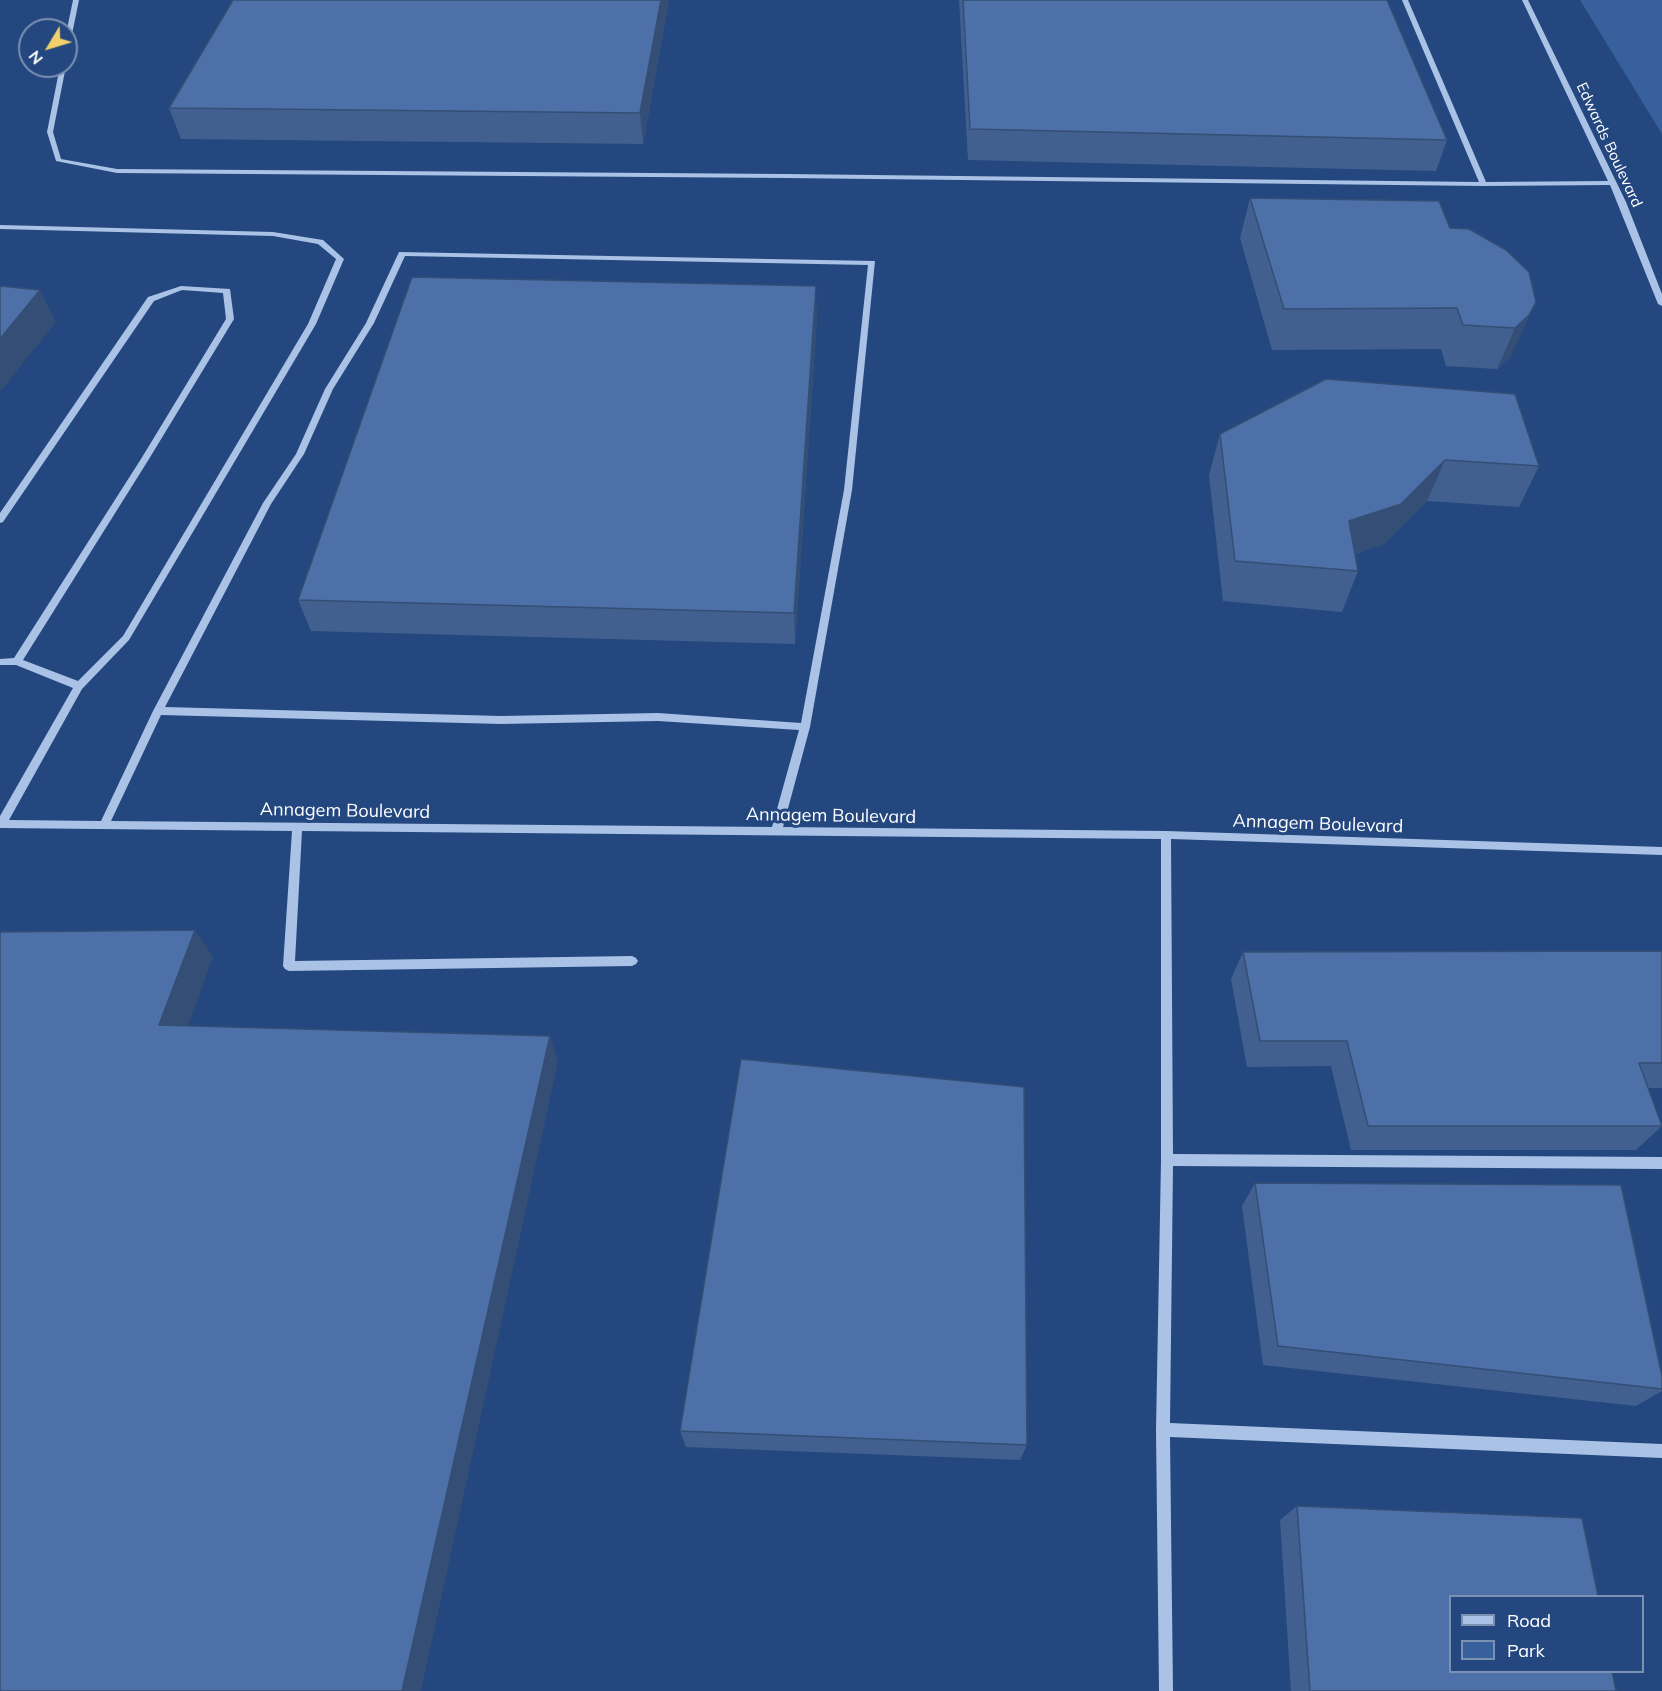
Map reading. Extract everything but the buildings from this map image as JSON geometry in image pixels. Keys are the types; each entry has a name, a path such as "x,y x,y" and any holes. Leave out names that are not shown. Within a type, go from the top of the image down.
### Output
{"street":[{"path":"72,18 76,0"},
{"path":"1405,0 1483,184"},
{"name":"Edwards Boulevard","path":"1525,0 1613,183 1662,304"},
{"path":"61,78 50,132 58,160 117,171 1483,184 1613,183"},
{"path":"0,227 273,234 320,242 340,259 312,324 126,638 79,686 1,824"},
{"path":"104,825 158,711 267,503 300,454 329,389 370,323 402,254 872,263 848,490 805,727 776,832"},
{"path":"0,520 151,299 181,288 227,291 230,320 17,661"},
{"path":"0,662 17,661 79,686"},
{"path":"158,711 501,720 658,717 805,727"},
{"name":"Annagem Boulevard","path":"1,824 1166,835 1662,851"},
{"path":"297,827 289,966 632,961"},
{"path":"1166,835 1167,1160 1163,1430 1166,1691"},
{"path":"1167,1160 1662,1164"},
{"path":"1163,1430 1662,1451"}],"green space":[{"path":"1580,0 1662,0 1662,134"}]}
